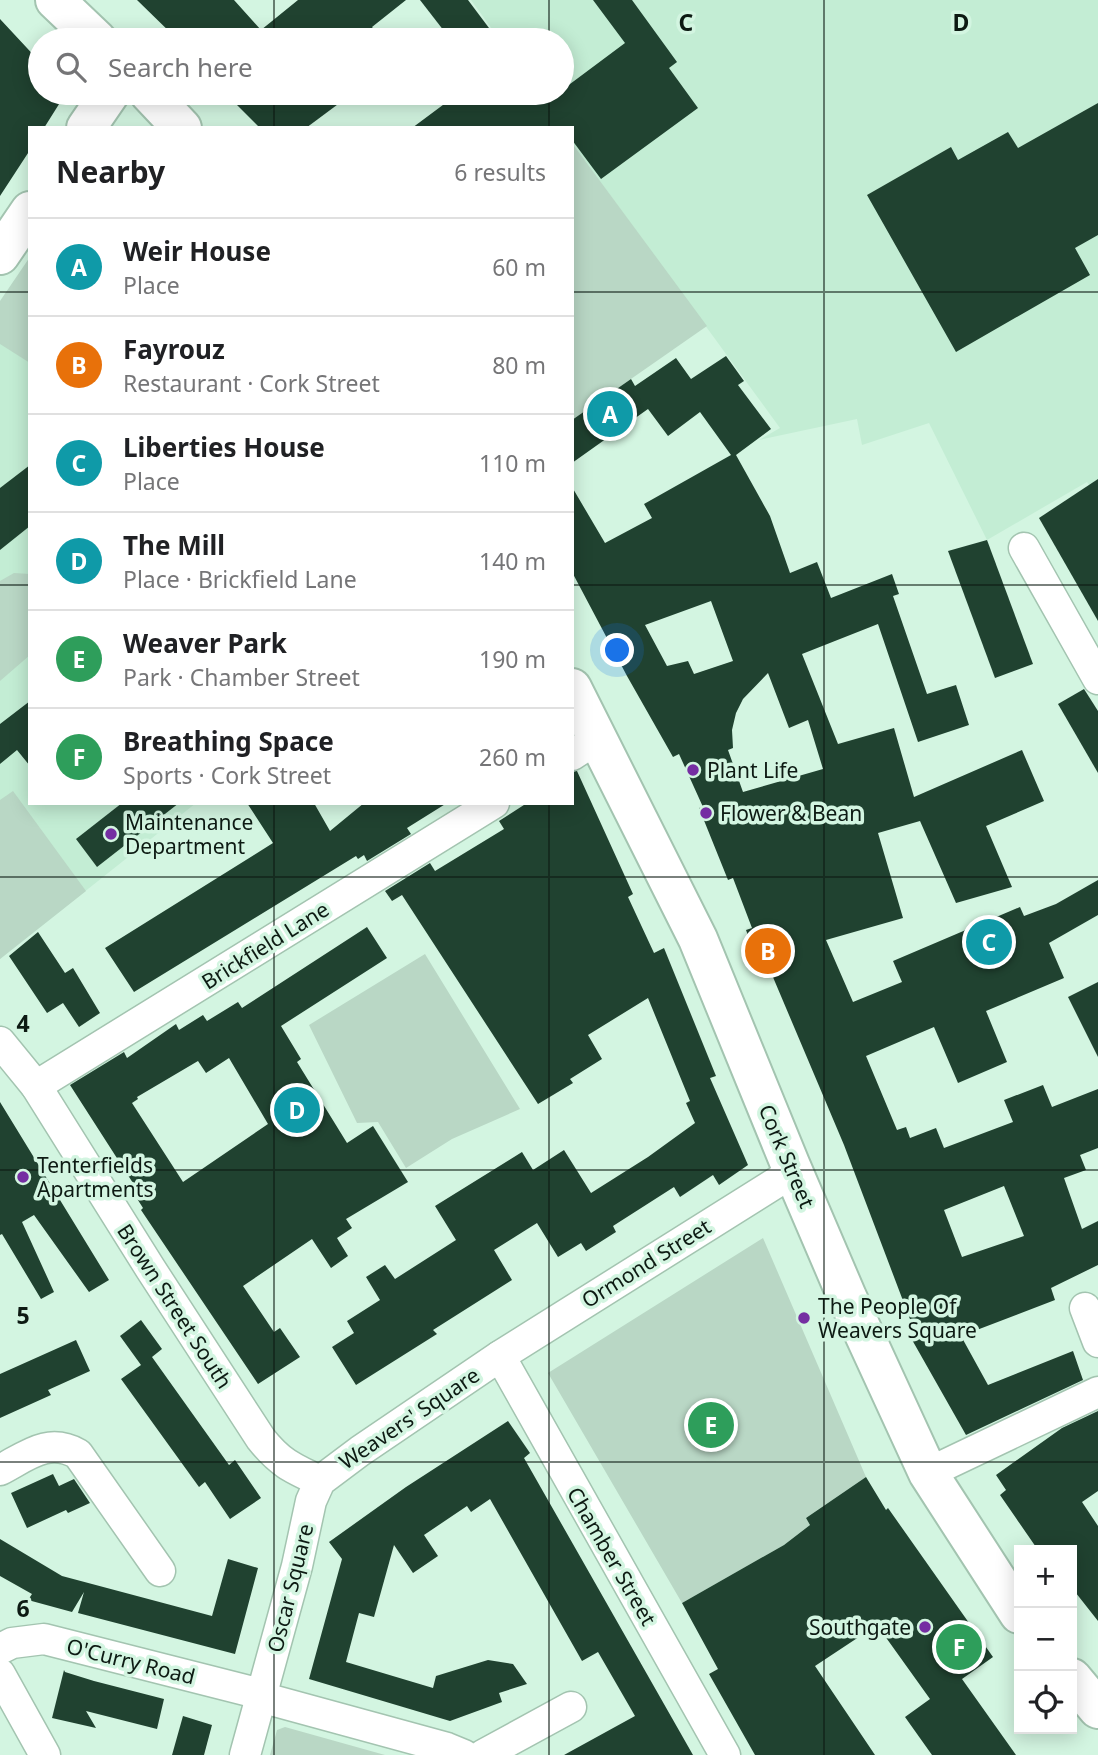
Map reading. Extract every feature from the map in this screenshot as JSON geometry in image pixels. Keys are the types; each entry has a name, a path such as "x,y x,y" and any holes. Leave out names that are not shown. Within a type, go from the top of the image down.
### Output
{"main road":[{"path":"87,126 102,105"},
{"path":"160,105 179,126"},
{"name":"Cork Street","path":"574,697 585,747 698,939 793,1172 928,1473 1015,1608"},
{"path":"1077,1684 1098,1709"}],"street":[{"path":"1024,548 1098,679"},
{"name":"Brickfield Lane","path":"36,1086 491,805"},
{"name":"Brown Street South","path":"0,1042 36,1086 261,1439 284,1463 320,1481"},
{"name":"Ormond Street","path":"500,1356 793,1172"},
{"path":"1086,1308 1098,1342"},
{"name":"Weavers' Square","path":"320,1481 500,1356"},
{"name":"Chamber Street","path":"500,1356 725,1755"},
{"path":"928,1473 1098,1392"},
{"path":"0,1470 42,1448 65,1446 78,1454 160,1571"},
{"name":"Oscar Square","path":"245,1755 298,1566 311,1501 320,1481"},
{"name":"O'Curry Road","path":"0,1649 12,1643 44,1639 262,1696"},
{"path":"0,1674 45,1755"},
{"path":"262,1696 464,1755"},
{"path":"484,1755 571,1707"}],"shaded area":[{"path":"471,0 1098,0 1098,498 1087,482 987,540 929,423 862,445 857,419 759,440 780,428 574,146 574,126 560,126 545,105 574,105 574,28 491,28"},
{"path":"574,146 707,326 574,419"},
{"path":"28,260 28,805 193,805 0,959 0,302"},
{"path":"28,260 28,362 0,344 0,301"},
{"path":"14,573 28,574 28,657 0,681 0,581"},
{"path":"13,791 86,891 0,959 0,800"},
{"path":"425,954 520,1109 452,1139 406,1168 378,1122 357,1123 309,1025"},
{"path":"763,1238 866,1477 806,1518 810,1525 784,1545 682,1603 548,1373"},
{"path":"285,1727 385,1755 270,1755 277,1730"}],"building":[{"path":"137,0 234,0 259,28 166,28"},
{"path":"298,0 406,0 372,27 263,28"},
{"path":"420,0 468,0 489,28 442,28"},
{"path":"593,0 632,0 677,62 669,68 698,108 601,179 574,143 574,126 415,126 443,105 574,105 574,81 625,43"},
{"path":"0,19 28,49 28,105 58,105 45,126 28,126 28,153 0,196"},
{"path":"1098,103 1098,235 1075,248 1090,275 956,352 867,195 951,147 958,160 1008,132 1018,148"},
{"path":"237,105 337,105 309,126 258,126"},
{"path":"726,356 744,381 738,385 771,429 736,455 770,516 790,573 817,562 831,598 892,574 899,594 893,596 927,694 956,685 969,725 918,742 878,624 802,654 838,744 894,728 914,797 1022,750 1044,801 986,826 1012,887 956,903 920,821 878,833 903,918 826,940 853,1002 902,982 893,961 1020,907 1024,916 1056,904 1098,880 1098,915 1049,943 1064,978 986,1011 1007,1062 958,1083 934,1027 866,1056 897,1130 906,1127 910,1138 936,1128 944,1148 1013,1122 1004,1100 1043,1085 1052,1107 1098,1089 1098,1148 1080,1155 1086,1170 1064,1178 1082,1229 1098,1221 1098,1265 1051,1288 1055,1300 961,1336 988,1385 1073,1351 1083,1380 966,1435 911,1338 916,1335 844,1145 767,963 764,964 760,952 755,954 746,930 752,928 733,878 728,880 699,808 703,807 679,754 673,757 574,576 574,490 605,543 652,518 644,504 731,455 700,412 668,436 648,409 574,462 574,419 631,379 635,386 676,358 691,379","holes":["711,601 733,661 694,674 688,661 667,666 645,625","768,673 789,728 808,720 823,769 743,792 728,750 733,748 732,730 743,699","1004,1186 1024,1236 962,1257 944,1210"]},
{"path":"28,467 28,528 0,550 0,488"},
{"path":"1098,479 1098,621 1039,518"},
{"path":"987,540 1033,664 995,678 948,551"},
{"path":"1084,689 1098,711 1098,773 1058,704"},
{"path":"28,703 28,764 17,750 0,764 0,724"},
{"path":"577,771 633,894 628,897 654,953 664,948 716,1076 710,1078 748,1165 719,1185 713,1175 680,1197 674,1187 613,1226 616,1232 586,1251 581,1243 558,1257 537,1223 494,1250 512,1280 433,1330 437,1334 356,1385 332,1347 354,1333 347,1321 380,1300 366,1277 385,1265 395,1279 456,1240 435,1206 522,1152 533,1170 564,1150 591,1193 695,1123 686,1103 690,1101 648,998 588,1035 602,1059 570,1079 573,1083 538,1104 402,895 392,901 385,891 430,863 435,871 504,829 499,821 524,805 574,805 574,772"},
{"name":"Maintenance Department","path":"119,805 176,805 97,867 76,839"},
{"path":"248,805 315,805 330,831 362,805 444,805 407,828 411,834 367,861 364,855 358,859 356,856 134,992 105,948 273,843"},
{"path":"367,927 387,958 281,1026 301,1059 297,1062 347,1143 373,1126 408,1182 346,1219 352,1228 337,1238 348,1256 331,1268 312,1239 243,1286 274,1332 280,1328 300,1357 258,1384 141,1210 143,1208 136,1197 140,1194 70,1085 124,1052 127,1058 176,1024 179,1030 203,1015 207,1021 238,1002 242,1008","holes":["229,1058 268,1124 183,1182 132,1103 137,1097 198,1061 206,1073"]},
{"path":"38,932 65,973 73,968 100,1013 79,1027 63,1003 47,1013 9,956"},
{"path":"1098,982 1098,1057 1068,997"},
{"name":"Tenterfields Apartments","path":"0,1102 109,1280 89,1292 34,1215 22,1222 54,1292 41,1299 2,1234 0,1235"},
{"path":"141,1320 162,1349 152,1357 229,1465 235,1460 261,1498 230,1519 205,1482 199,1487 121,1379 141,1365 120,1336"},
{"path":"76,1340 90,1371 48,1390 51,1395 0,1418 0,1374"},
{"path":"1098,1411 1098,1491 1082,1502 1098,1526 1098,1621 1077,1594 1077,1545 1035,1545 1000,1495 1006,1490 996,1475 1062,1428"},
{"path":"508,1421 530,1453 524,1458 693,1755 564,1755 635,1716 598,1652 582,1661 490,1499 471,1512 467,1506 424,1535 438,1556 413,1573 394,1545 374,1617 359,1613 346,1662 433,1688 436,1676 488,1660 513,1664 527,1684 499,1693 502,1702 450,1721 309,1679 342,1559 329,1542 406,1487"},
{"path":"53,1474 59,1486 74,1479 90,1503 68,1513 66,1510 27,1528 11,1493"},
{"path":"866,1477 886,1510 888,1508 993,1657 962,1679 1016,1755 932,1755 905,1717 930,1699 877,1625 815,1666 875,1755 755,1755 709,1674 718,1669 682,1603 784,1545 810,1525 806,1518"},
{"path":"0,1539 62,1576 212,1616 228,1559 258,1568 235,1654 78,1613 84,1592 72,1612 28,1600 32,1594 0,1576"},
{"path":"64,1670 94,1681 164,1699 157,1729 86,1711 96,1728 52,1718"},
{"path":"183,1716 212,1725 204,1755 172,1755"}],"place":[{"name":"Weir House","path":"610,414"},
{"name":"Plant Life","path":"693,770"},
{"name":"Flower & Bean","path":"706,813"},
{"name":"Maintenance Department","path":"111,834"},
{"name":"Liberties House","path":"989,942"},
{"name":"Fayrouz","path":"768,951"},
{"name":"The Mill","path":"297,1110"},
{"name":"Tenterfields Apartments","path":"23,1177"},
{"name":"The People Of Weavers Square","path":"804,1318"},
{"name":"Weaver Park","path":"711,1425"},
{"name":"Southgate","path":"925,1627"},
{"name":"Breathing Space","path":"959,1647"}]}
